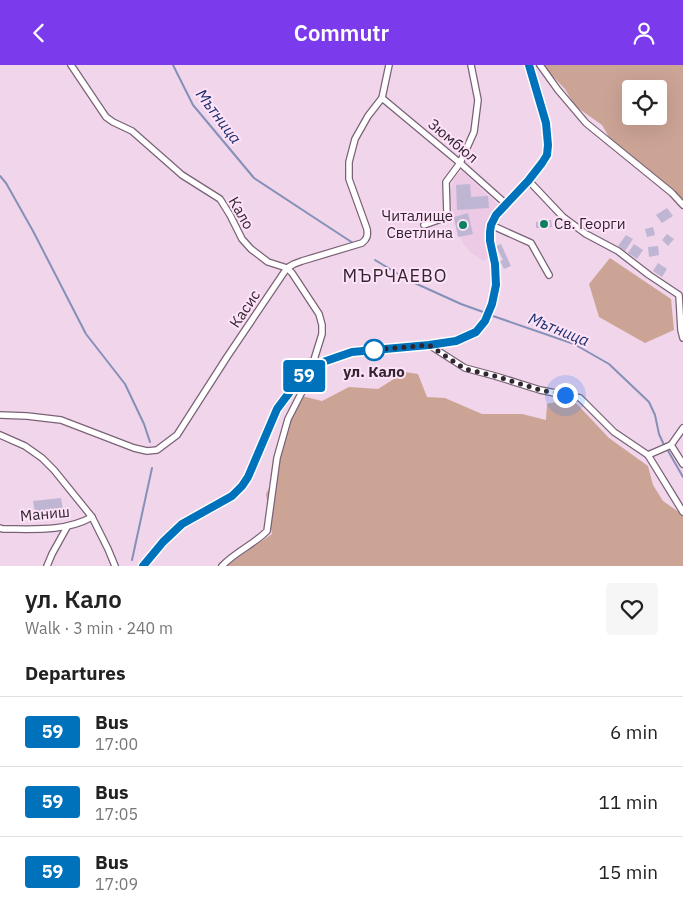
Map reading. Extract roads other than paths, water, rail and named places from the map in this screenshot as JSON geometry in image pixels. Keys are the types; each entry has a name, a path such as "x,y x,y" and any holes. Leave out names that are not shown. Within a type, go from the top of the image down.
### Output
{"street":[{"name":"Кало","path":"71,65 106,117 132,131 182,175 220,199 242,239 250,249 268,262 287,269 292,273 319,314 322,334 306,385 288,419 277,458 267,531 260,538 230,557 222,566"},
{"path":"287,269 294,264 362,243 366,240 367,229 349,179 349,162 355,139 368,116 382,98 389,65"},
{"path":"424,225 444,218 447,213 446,182 460,163 474,132 478,100 471,65"},
{"path":"142,566 182,524 232,496 242,486 248,477 277,409 292,389 309,372 323,362 352,352 456,341 476,332 485,321 495,295 496,285 495,264 490,241 491,225 496,215 528,181 547,155 546,123 529,65"},
{"path":"540,65 558,91 586,123 672,193 683,205"},
{"name":"Зюмбюл","path":"382,98 506,203"},
{"path":"528,181 563,217 586,234 618,251 649,275 681,293 681,330 683,338"},
{"path":"491,225 532,243 549,275"},
{"name":"Касис","path":"0,415 27,415 61,420 134,448 147,451 157,450 176,435 287,269"},
{"path":"429,345 465,369 540,390 580,398 614,432 648,455 683,512"},
{"path":"648,455 671,445 683,428"},
{"path":"0,435 24,446 42,458 92,517 115,566"},
{"path":"671,445 683,464"},
{"name":"Маниш","path":"0,528 34,529 67,527 92,517"},
{"path":"47,566 67,527"}],"waterway":[{"name":"Мътница","path":"173,65 193,105 254,178 353,243"},
{"path":"0,176 6,183 33,231 86,334 125,384 144,424 150,442"},
{"name":"Мътница","path":"375,260 408,280 486,313"},
{"name":"Мътница","path":"490,315 574,344 609,364 649,402 664,445"},
{"name":"Мътница","path":"667,449 683,477"},
{"path":"132,560 152,468"}],"place":[{"name":"Св. Георги","path":"544,224"},
{"name":"Читалище Светлина","path":"463,225"},
{"name":"ул. Кало","path":"374,350"}],"district":[{"name":"МЪРЧАЕВО","path":"395,276"}]}
